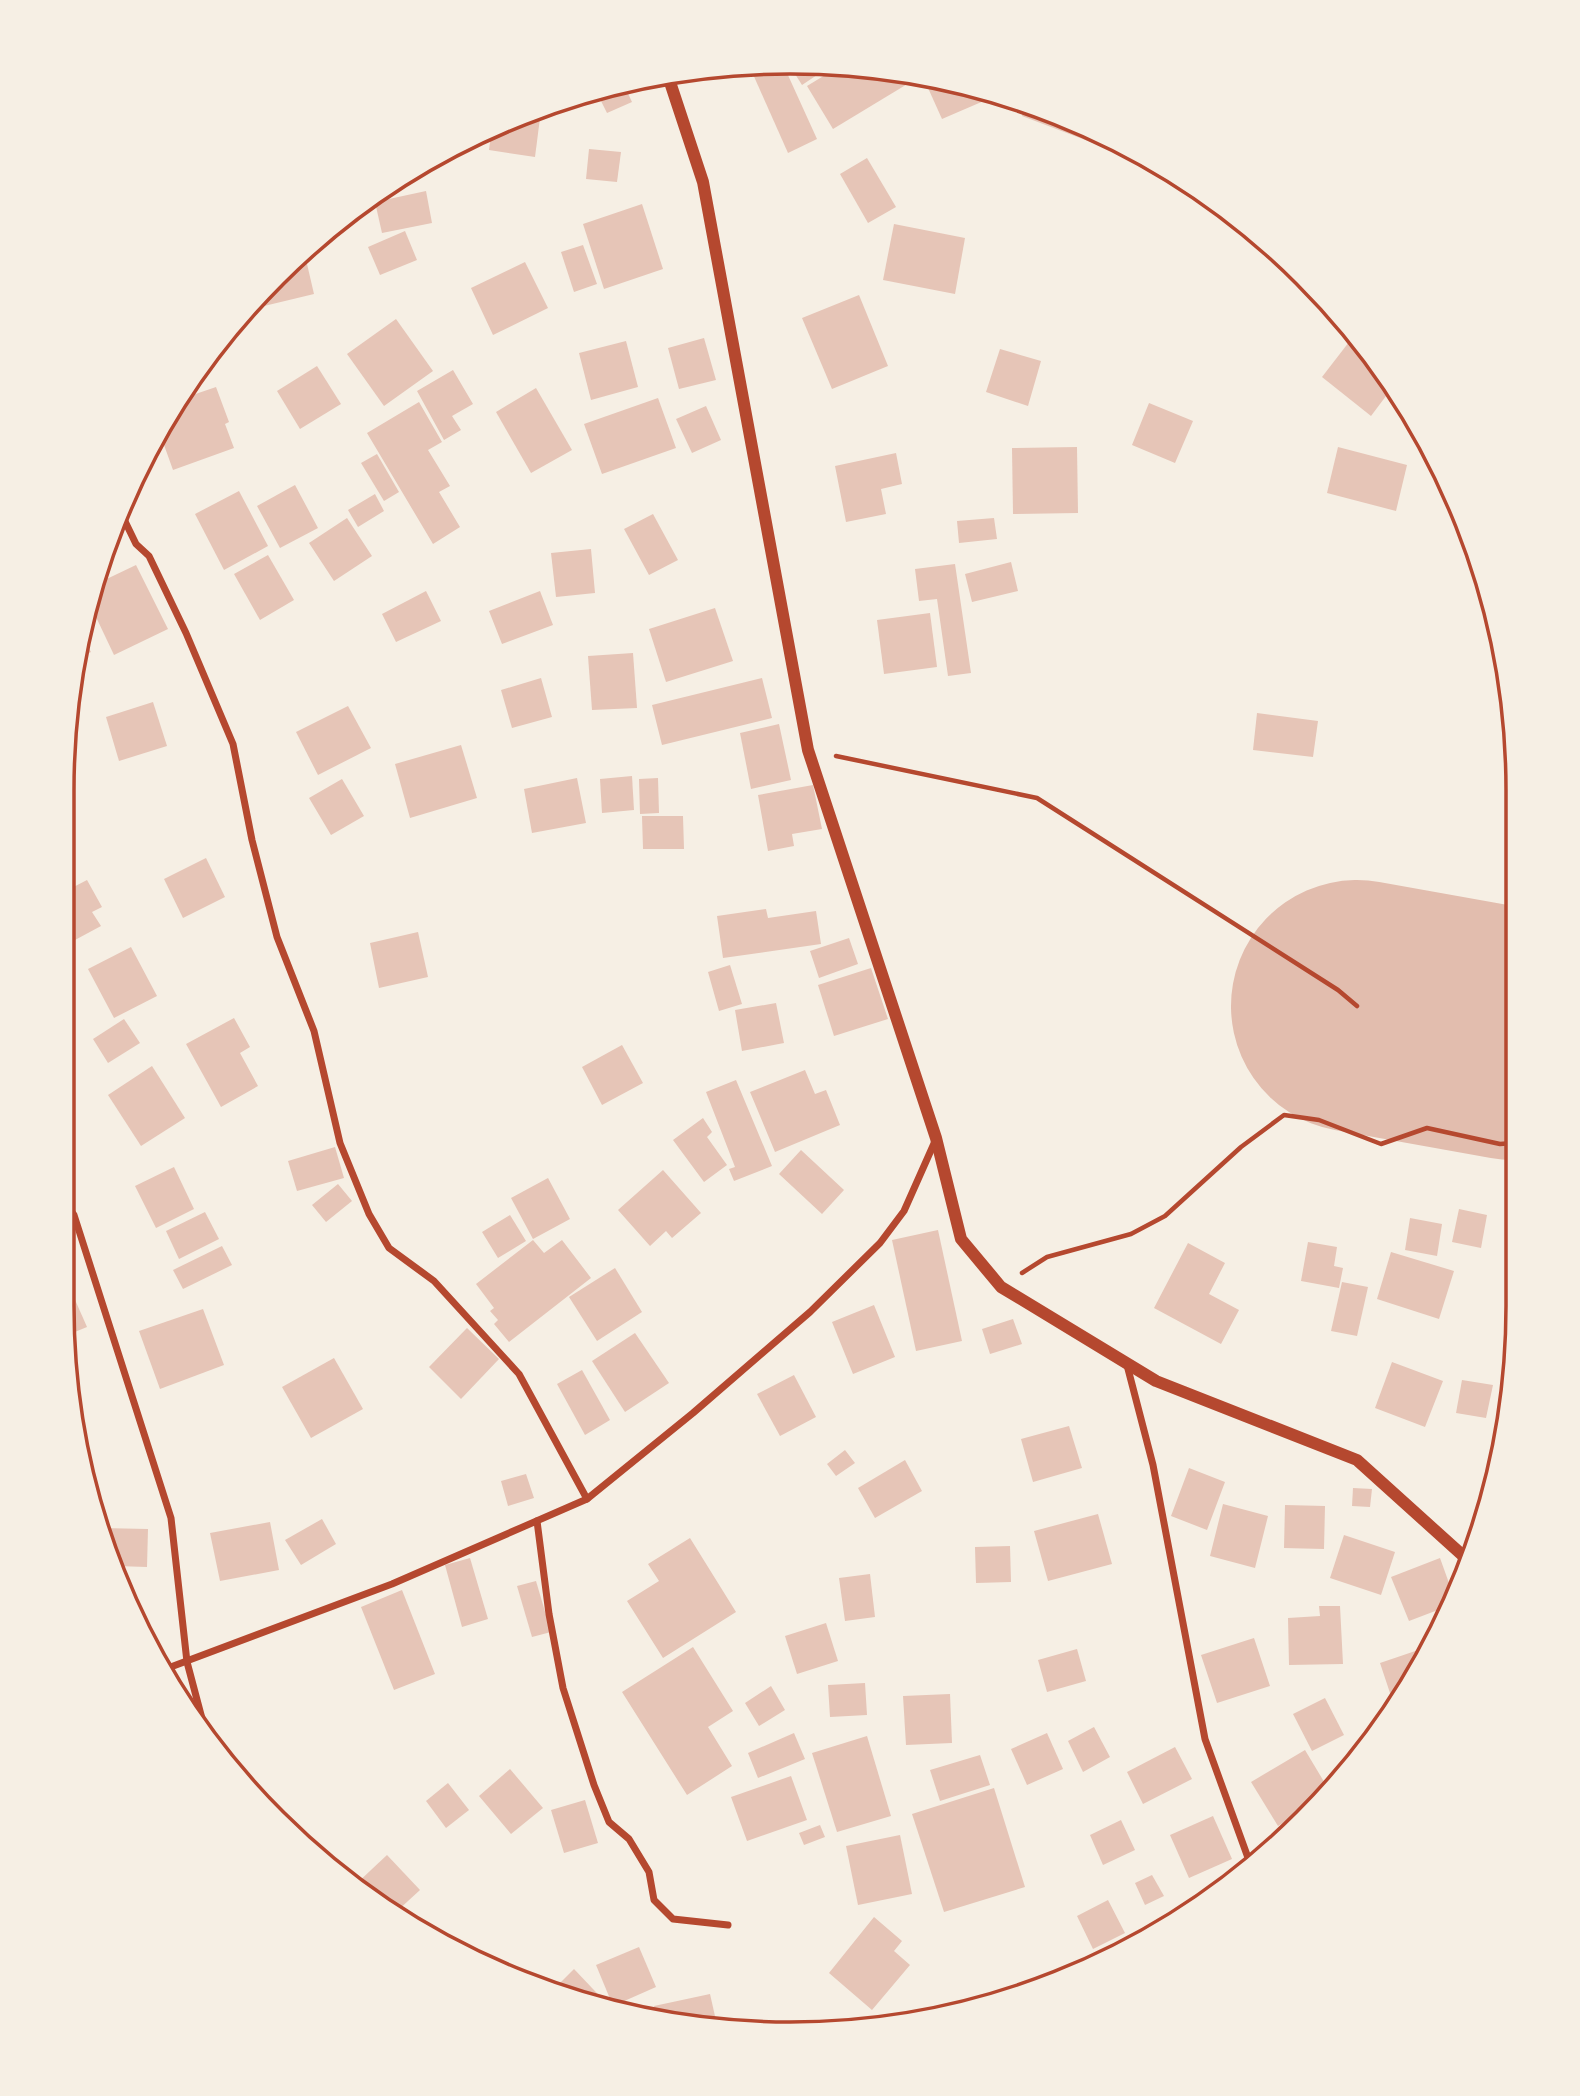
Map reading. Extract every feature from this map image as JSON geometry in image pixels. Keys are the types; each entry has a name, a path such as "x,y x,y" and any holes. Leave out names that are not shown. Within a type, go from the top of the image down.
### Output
{"street":[{"path":"670,84 703,182 808,750 936,1138 961,1239 1001,1287 1156,1381 1357,1460 1462,1554"},
{"path":"126,523 136,544 149,556 186,633 233,744 252,840 277,937 314,1031 340,1143 369,1214 389,1248 434,1281 519,1374 587,1499"},
{"path":"171,1667 392,1584 587,1499 693,1413 810,1312 880,1242 904,1211 936,1138"},
{"path":"74,1215 171,1518 187,1662 200,1713"},
{"path":"1127,1363 1153,1465 1205,1739 1248,1857"},
{"path":"537,1521 549,1614 563,1688 594,1785 609,1822 629,1839 649,1872 654,1900 673,1919 727,1925"}],"path":[{"path":"808,750 1037,798 1338,990 1357,1006"},
{"path":"1001,1287 1047,1257 1131,1234 1165,1216 1241,1147 1284,1115 1319,1120 1381,1144 1427,1128 1506,1144"}],"building":[{"path":"787,74 817,139 788,153 753,75"},
{"path":"795,74 818,75 802,85"},
{"path":"826,75 908,84 833,129 807,86"},
{"path":"927,87 984,101 942,119"},
{"path":"628,92 632,102 607,113 600,99"},
{"path":"1023,113 1064,128 1115,151 1022,116"},
{"path":"540,119 535,157 489,150 490,139"},
{"path":"589,149 621,152 617,182 586,179"},
{"path":"867,158 896,207 868,223 840,174"},
{"path":"426,191 432,223 382,233 376,206 384,200"},
{"path":"642,204 663,269 604,289 583,224"},
{"path":"894,224 965,238 955,294 883,280"},
{"path":"405,231 417,260 380,275 368,247"},
{"path":"583,245 597,284 574,292 561,252"},
{"path":"306,262 314,294 261,307"},
{"path":"525,262 548,308 493,335 471,288"},
{"path":"859,295 888,366 832,389 802,318"},
{"path":"396,319 433,371 384,406 347,354"},
{"path":"704,338 716,380 679,389 668,348"},
{"path":"626,341 638,387 591,400 579,353"},
{"path":"1349,342 1387,394 1371,416 1322,377"},
{"path":"1000,349 1041,361 1028,406 986,392"},
{"path":"317,366 341,404 300,429 277,391"},
{"path":"453,370 473,404 452,416 461,430 444,440 417,391"},
{"path":"216,387 229,422 225,424 234,448 173,470 163,443 192,395"},
{"path":"536,388 572,450 531,473 496,412"},
{"path":"658,398 676,448 602,474 584,424"},
{"path":"419,402 442,442 428,450 450,486 439,492 460,527 433,544 367,433"},
{"path":"1149,403 1193,421 1175,463 1132,445"},
{"path":"706,406 721,440 692,453 676,419"},
{"path":"1077,447 1078,513 1013,514 1012,448"},
{"path":"1338,447 1407,465 1396,511 1327,493"},
{"path":"896,453 902,484 881,489 886,514 846,522 835,466"},
{"path":"377,454 399,492 384,501 361,463"},
{"path":"295,485 318,528 280,548 257,506"},
{"path":"239,491 268,546 224,570 195,514"},
{"path":"375,494 384,511 358,527 348,510"},
{"path":"653,514 678,560 649,575 624,529"},
{"path":"347,518 372,556 334,581 309,543"},
{"path":"994,518 997,539 959,543 957,521"},
{"path":"591,549 595,593 556,597 551,553"},
{"path":"268,555 294,600 260,620 234,574"},
{"path":"1011,562 1018,591 972,602 965,574"},
{"path":"955,564 971,673 948,676 937,599 919,601 915,569"},
{"path":"136,565 168,629 114,655 95,616 106,579"},
{"path":"426,591 441,621 396,642 382,614"},
{"path":"540,591 553,625 502,644 489,611"},
{"path":"715,608 733,661 666,682 649,629"},
{"path":"930,613 937,667 884,674 877,620"},
{"path":"633,653 637,708 592,710 588,656"},
{"path":"541,678 552,717 512,728 501,690"},
{"path":"762,678 772,718 662,745 652,705"},
{"path":"153,702 167,746 119,761 106,717"},
{"path":"348,706 371,748 318,775 296,732"},
{"path":"1257,713 1318,721 1313,757 1253,750"},
{"path":"779,724 791,780 751,789 740,733"},
{"path":"461,745 477,798 410,818 395,764"},
{"path":"632,776 634,810 602,813 600,779"},
{"path":"577,778 586,823 532,833 524,789"},
{"path":"658,778 659,813 640,814 639,779"},
{"path":"342,779 364,816 331,835 309,798"},
{"path":"813,785 822,829 792,834 794,846 768,851 758,795"},
{"path":"642,816 683,816 684,849 643,849"},
{"path":"206,858 225,897 183,918 164,879"},
{"path":"87,880 102,907 92,912 101,926 74,941 74,887"},
{"path":"766,909 768,918 816,911 821,944 723,958 717,916"},
{"path":"418,932 428,977 379,988 370,943"},
{"path":"849,938 858,964 819,978 810,951"},
{"path":"131,947 157,996 114,1018 88,969"},
{"path":"730,965 742,1004 719,1011 708,972"},
{"path":"871,968 888,1019 834,1036 818,985"},
{"path":"776,1003 784,1043 742,1051 735,1010"},
{"path":"234,1018 250,1047 240,1053 258,1086 221,1107 186,1044"},
{"path":"124,1019 140,1043 108,1063 93,1039"},
{"path":"622,1045 643,1083 602,1105 582,1067"},
{"path":"152,1066 185,1118 141,1146 108,1095"},
{"path":"805,1070 815,1094 826,1090 840,1125 775,1152 750,1092"},
{"path":"736,1080 772,1166 734,1181 729,1169 735,1167 706,1092"},
{"path":"703,1118 712,1132 707,1137 727,1165 704,1182 673,1140"},
{"path":"335,1147 344,1178 297,1191 288,1161"},
{"path":"801,1150 844,1190 822,1214 779,1174"},
{"path":"174,1167 194,1209 156,1228 135,1186"},
{"path":"663,1170 701,1213 672,1238 666,1231 650,1246 618,1210"},
{"path":"548,1178 570,1219 533,1239 511,1198"},
{"path":"338,1184 352,1201 326,1222 312,1205"},
{"path":"1459,1209 1487,1215 1481,1248 1452,1242"},
{"path":"205,1212 219,1239 179,1259 166,1231"},
{"path":"510,1215 526,1241 498,1258 482,1232"},
{"path":"1410,1218 1442,1224 1437,1256 1405,1250"},
{"path":"938,1230 962,1341 916,1351 892,1240"},
{"path":"533,1240 544,1253 562,1240 591,1278 509,1342 494,1324 498,1320 490,1311 494,1308 476,1284"},
{"path":"1308,1242 1337,1247 1334,1266 1343,1268 1339,1288 1301,1281"},
{"path":"1188,1243 1225,1263 1209,1294 1239,1310 1221,1344 1154,1308"},
{"path":"222,1246 232,1265 183,1289 173,1270"},
{"path":"1391,1252 1454,1271 1439,1319 1377,1299"},
{"path":"615,1268 642,1312 597,1341 569,1297"},
{"path":"1342,1282 1368,1287 1357,1336 1331,1331"},
{"path":"74,1297 87,1327 75,1332"},
{"path":"874,1305 895,1357 853,1374 832,1322"},
{"path":"203,1309 224,1365 160,1389 139,1331"},
{"path":"1013,1319 1022,1344 990,1354 982,1329"},
{"path":"467,1328 499,1359 461,1399 429,1367"},
{"path":"635,1333 669,1383 625,1412 592,1361"},
{"path":"334,1358 363,1409 311,1438 282,1387"},
{"path":"1392,1362 1443,1381 1425,1427 1375,1408"},
{"path":"582,1370 610,1420 585,1435 557,1384"},
{"path":"794,1375 816,1417 780,1436 757,1394"},
{"path":"1462,1380 1493,1385 1486,1418 1456,1413"},
{"path":"1069,1426 1082,1468 1033,1482 1021,1439"},
{"path":"845,1450 855,1463 836,1476 827,1464"},
{"path":"905,1460 922,1491 875,1518 858,1488"},
{"path":"1189,1468 1225,1482 1207,1530 1171,1516"},
{"path":"526,1474 534,1498 508,1506 501,1481"},
{"path":"1353,1488 1372,1489 1370,1507 1352,1506"},
{"path":"1223,1504 1268,1516 1255,1568 1210,1556"},
{"path":"1285,1505 1325,1506 1324,1549 1284,1548"},
{"path":"1098,1514 1112,1564 1048,1581 1034,1531"},
{"path":"322,1519 336,1544 301,1565 285,1540"},
{"path":"270,1522 279,1570 220,1581 210,1533"},
{"path":"110,1528 148,1529 147,1567 123,1566"},
{"path":"1344,1535 1395,1552 1381,1595 1330,1578"},
{"path":"690,1538 736,1612 663,1658 627,1601 659,1581 648,1564"},
{"path":"1010,1546 1011,1582 976,1583 975,1547"},
{"path":"470,1558 488,1619 462,1627 445,1565"},
{"path":"1440,1558 1450,1585 1439,1610 1409,1621 1391,1577"},
{"path":"870,1574 875,1617 845,1621 839,1578"},
{"path":"536,1581 551,1632 532,1637 517,1586"},
{"path":"402,1590 435,1674 394,1690 361,1607"},
{"path":"1319,1606 1340,1606 1343,1664 1289,1665 1288,1618 1320,1616"},
{"path":"826,1623 838,1661 797,1674 785,1636"},
{"path":"1254,1638 1270,1686 1217,1703 1201,1655"},
{"path":"693,1647 733,1711 708,1727 732,1766 687,1795 622,1692"},
{"path":"1077,1649 1086,1681 1047,1692 1038,1660"},
{"path":"1419,1650 1391,1696 1380,1663"},
{"path":"865,1683 867,1715 830,1717 828,1685"},
{"path":"771,1686 785,1710 759,1726 745,1703"},
{"path":"950,1694 952,1743 906,1745 903,1696"},
{"path":"1325,1698 1344,1735 1312,1751 1293,1714"},
{"path":"1094,1727 1110,1757 1083,1772 1068,1741"},
{"path":"794,1733 805,1759 758,1778 748,1753"},
{"path":"1047,1733 1063,1769 1027,1785 1011,1749"},
{"path":"867,1736 891,1816 837,1832 812,1753"},
{"path":"1175,1747 1192,1779 1143,1804 1127,1772"},
{"path":"1305,1750 1325,1783 1297,1813 1278,1826 1251,1782"},
{"path":"980,1755 990,1785 940,1801 930,1770"},
{"path":"510,1769 543,1808 511,1834 479,1796"},
{"path":"791,1776 807,1820 747,1841 731,1797"},
{"path":"448,1783 469,1810 446,1828 426,1801"},
{"path":"994,1788 1025,1887 944,1912 912,1814"},
{"path":"585,1800 598,1843 564,1853 551,1810"},
{"path":"1213,1816 1232,1859 1189,1878 1170,1835"},
{"path":"1121,1820 1135,1850 1103,1865 1090,1835"},
{"path":"820,1825 825,1837 804,1845 799,1833"},
{"path":"900,1835 912,1894 858,1905 846,1846"},
{"path":"387,1855 420,1890 401,1908 361,1879"},
{"path":"1152,1875 1164,1896 1145,1905 1135,1883"},
{"path":"1108,1900 1125,1933 1093,1949 1077,1916"},
{"path":"874,1917 902,1941 894,1951 910,1965 872,2010 829,1973"},
{"path":"639,1947 656,1987 622,2002 610,1999 596,1965"},
{"path":"574,1969 600,1996 560,1984"},
{"path":"710,1994 715,2018 655,2010 654,2006"}],"runway":[{"path":"1357,1006 1506,1033"}]}
